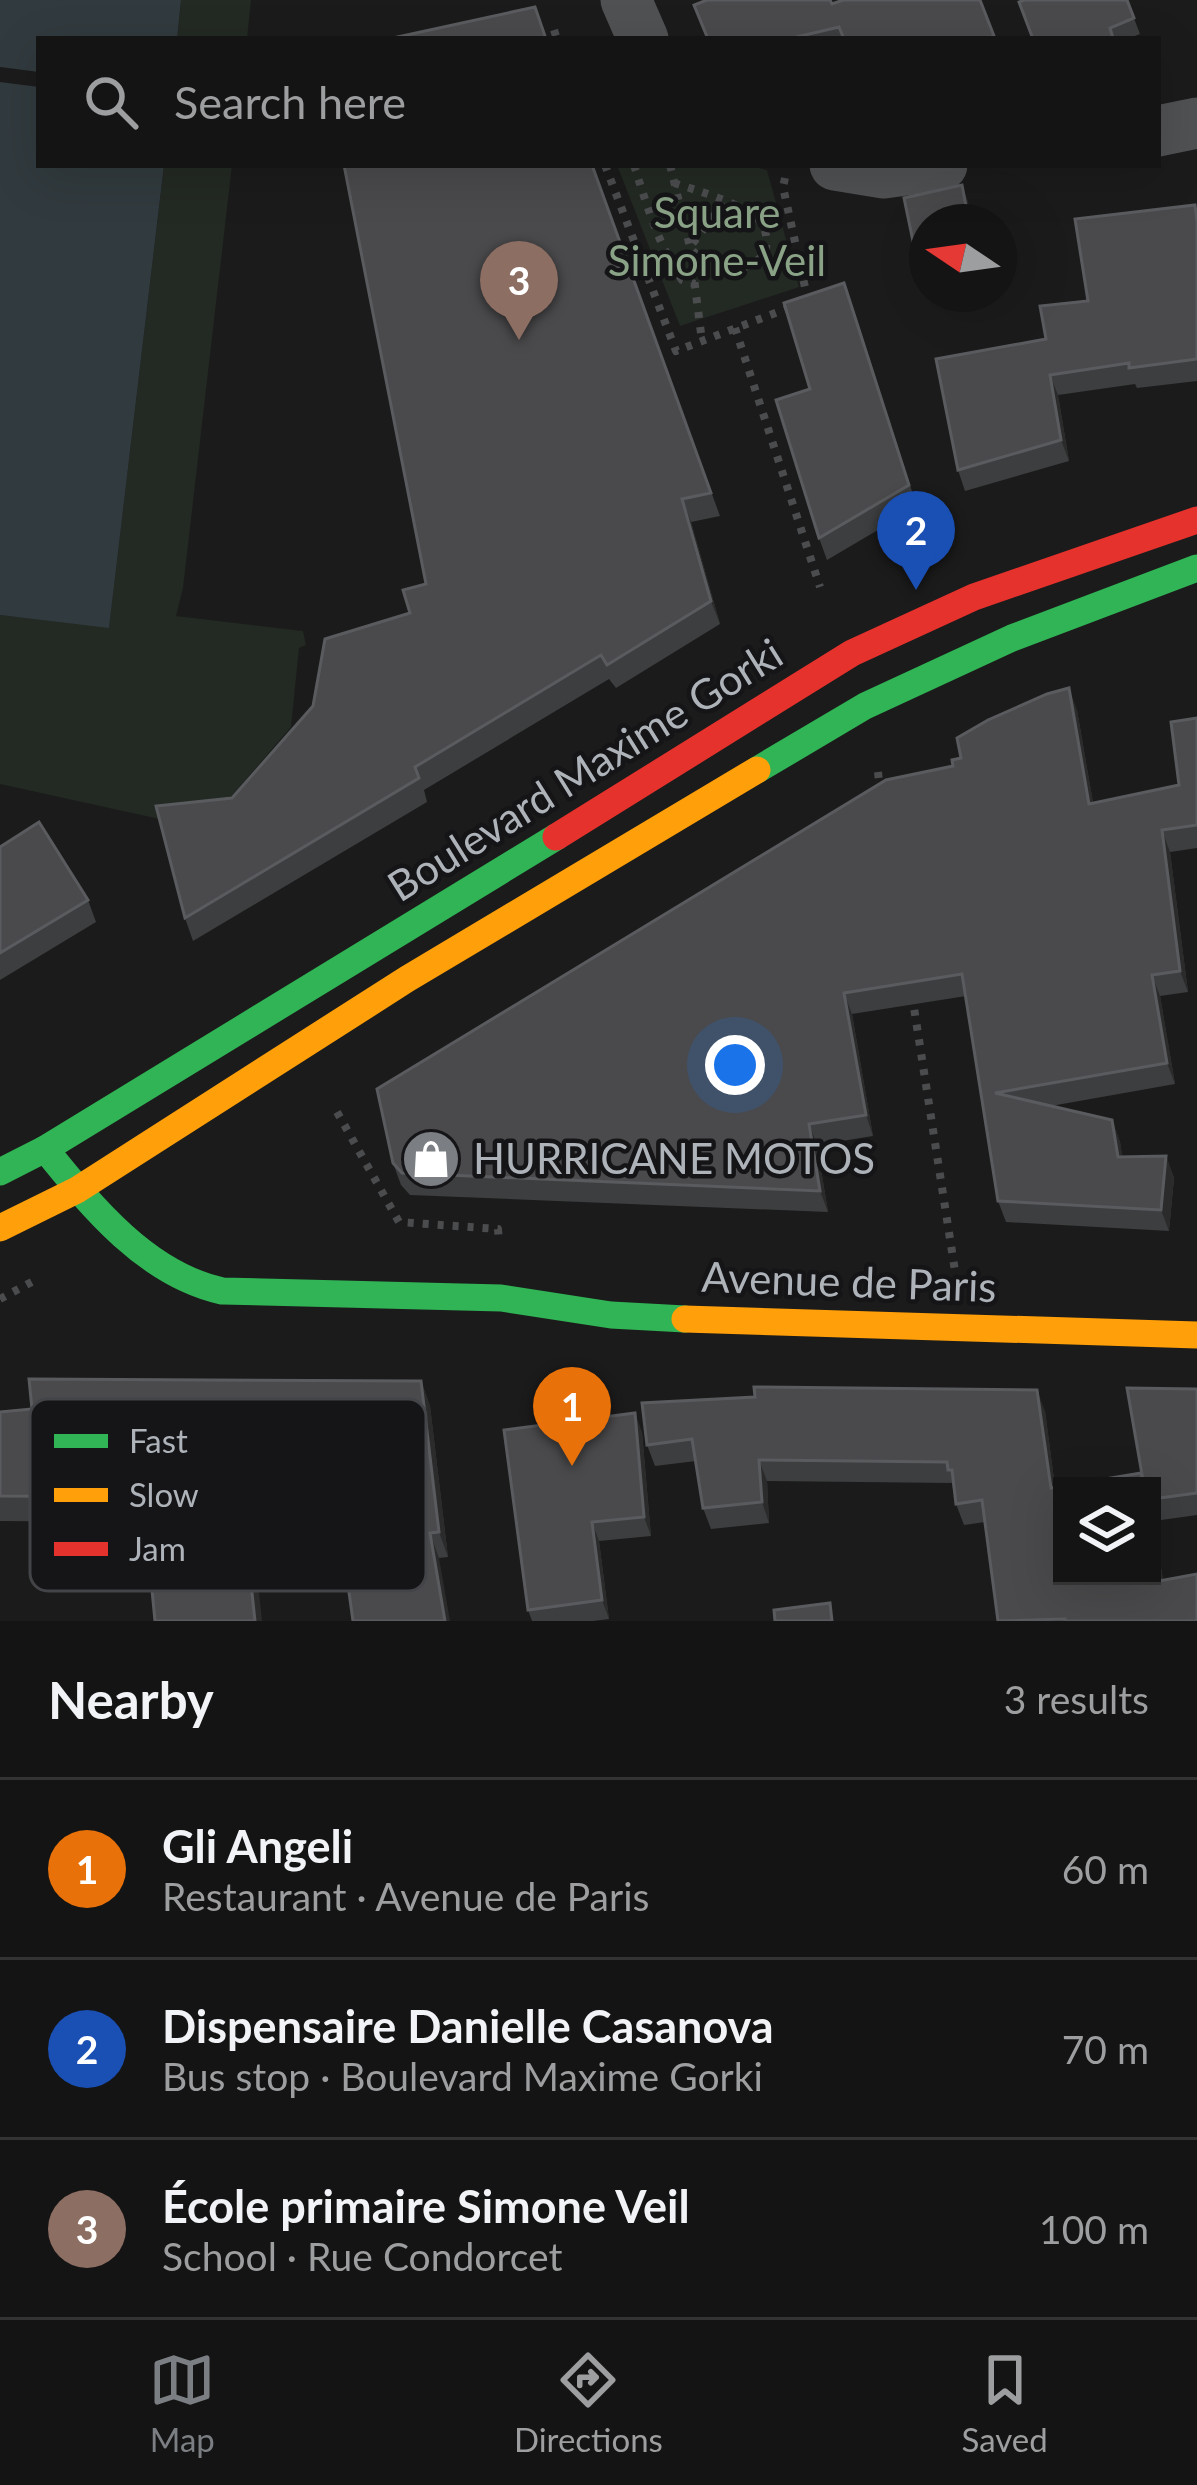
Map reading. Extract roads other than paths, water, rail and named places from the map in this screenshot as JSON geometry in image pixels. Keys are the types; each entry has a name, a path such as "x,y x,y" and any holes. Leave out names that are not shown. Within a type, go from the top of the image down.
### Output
{"main road":[{"name":"Boulevard Maxime Gorki","path":"44,1149 853,653 974,597 1197,520"},
{"name":"Boulevard Maxime Gorki","path":"77,1190 407,979 865,706 1012,638 1197,568"},
{"path":"0,1172 44,1149"},
{"name":"Avenue de Paris","path":"44,1149 77,1190 158,1265 208,1288 501,1298 614,1286"},
{"path":"0,1228 77,1190"},
{"name":"Avenue de Paris","path":"501,1298 611,1316 1197,1334"}],"street":[{"path":"626,0 643,36"},
{"path":"1161,130 1197,123"},
{"path":"853,168 884,173 920,168"}],"place":[{"name":"École primaire Simone Veil","path":"519,340"},
{"name":"Dispensaire Danielle Casanova","path":"916,590"},
{"name":"HURRICANE MOTOS","path":"431,1159"},
{"name":"Gli Angeli","path":"572,1466"}],"park label":[{"name":"Square Simone-Veil","path":"717,237"}]}
